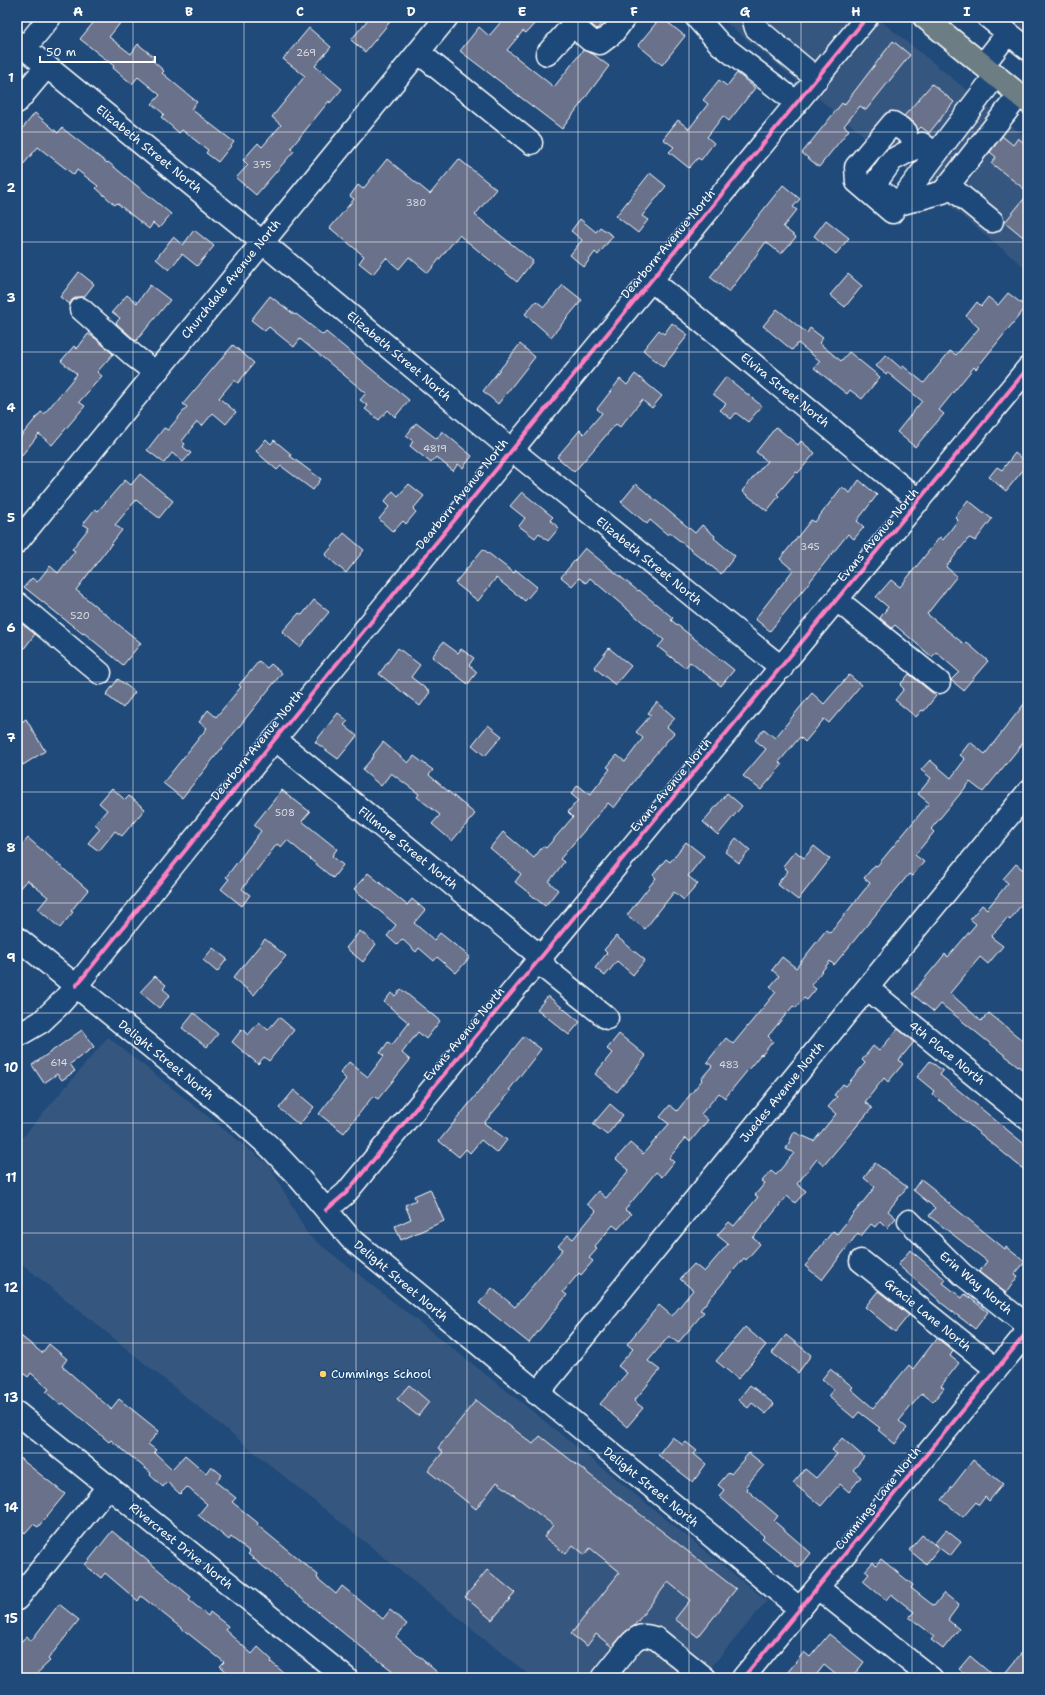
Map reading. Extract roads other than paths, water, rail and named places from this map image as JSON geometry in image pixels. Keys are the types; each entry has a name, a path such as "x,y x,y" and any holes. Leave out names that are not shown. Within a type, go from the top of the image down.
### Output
{"main road":[{"path":"924,17 1024,98"}],"street":[{"path":"21,45 50,17"},
{"name":"Churchdale Avenue North","path":"19,536 447,17"},
{"path":"547,54 571,27 577,29 590,40 600,43 613,33 625,17"},
{"path":"696,17 720,44 797,103"},
{"path":"753,17 756,28 817,80"},
{"name":"Dearborn Avenue North","path":"17,1036 41,1022 76,986 275,739 817,80 867,17"},
{"path":"988,17 1028,49"},
{"path":"896,205 874,185 892,160 918,142 989,70 1008,33"},
{"name":"Elizabeth Street North","path":"21,45 262,242 512,450 782,668"},
{"path":"418,52 530,143"},
{"path":"17,102 47,66"},
{"path":"896,205 943,192 1024,98"},
{"path":"893,123 918,142 896,205 892,212 857,182 856,167 893,123"},
{"path":"949,186 992,222"},
{"name":"Elvira Street North","path":"651,280 919,501"},
{"path":"81,309 134,356 155,372"},
{"name":"Evans Avenue North","path":"326,1210 346,1193 782,668 1028,368"},
{"path":"838,600 939,682"},
{"path":"17,603 100,673"},
{"name":"Fillmore Street North","path":"275,739 541,957 546,969 607,1018"},
{"name":"Juedes Avenue North","path":"537,1394 1028,792"},
{"name":"Delight Street North","path":"17,938 231,1112 270,1147 300,1178 350,1238 537,1394 800,1609"},
{"name":"4th Place North","path":"867,988 1028,1119"},
{"name":"Erin Way North","path":"908,1221 962,1274 1028,1326"},
{"name":"Gracie Lane North","path":"861,1261 996,1369"},
{"name":"Cummings Lane North","path":"743,1678 1028,1330"},
{"name":"Rivercrest Drive North","path":"17,1413 346,1678"},
{"path":"17,1599 108,1487"},
{"path":"818,1588 930,1678"},
{"path":"602,1678 637,1637 650,1636 657,1639 705,1678"}],"place":[{"name":"Cummings School","path":"323,1374"}]}
